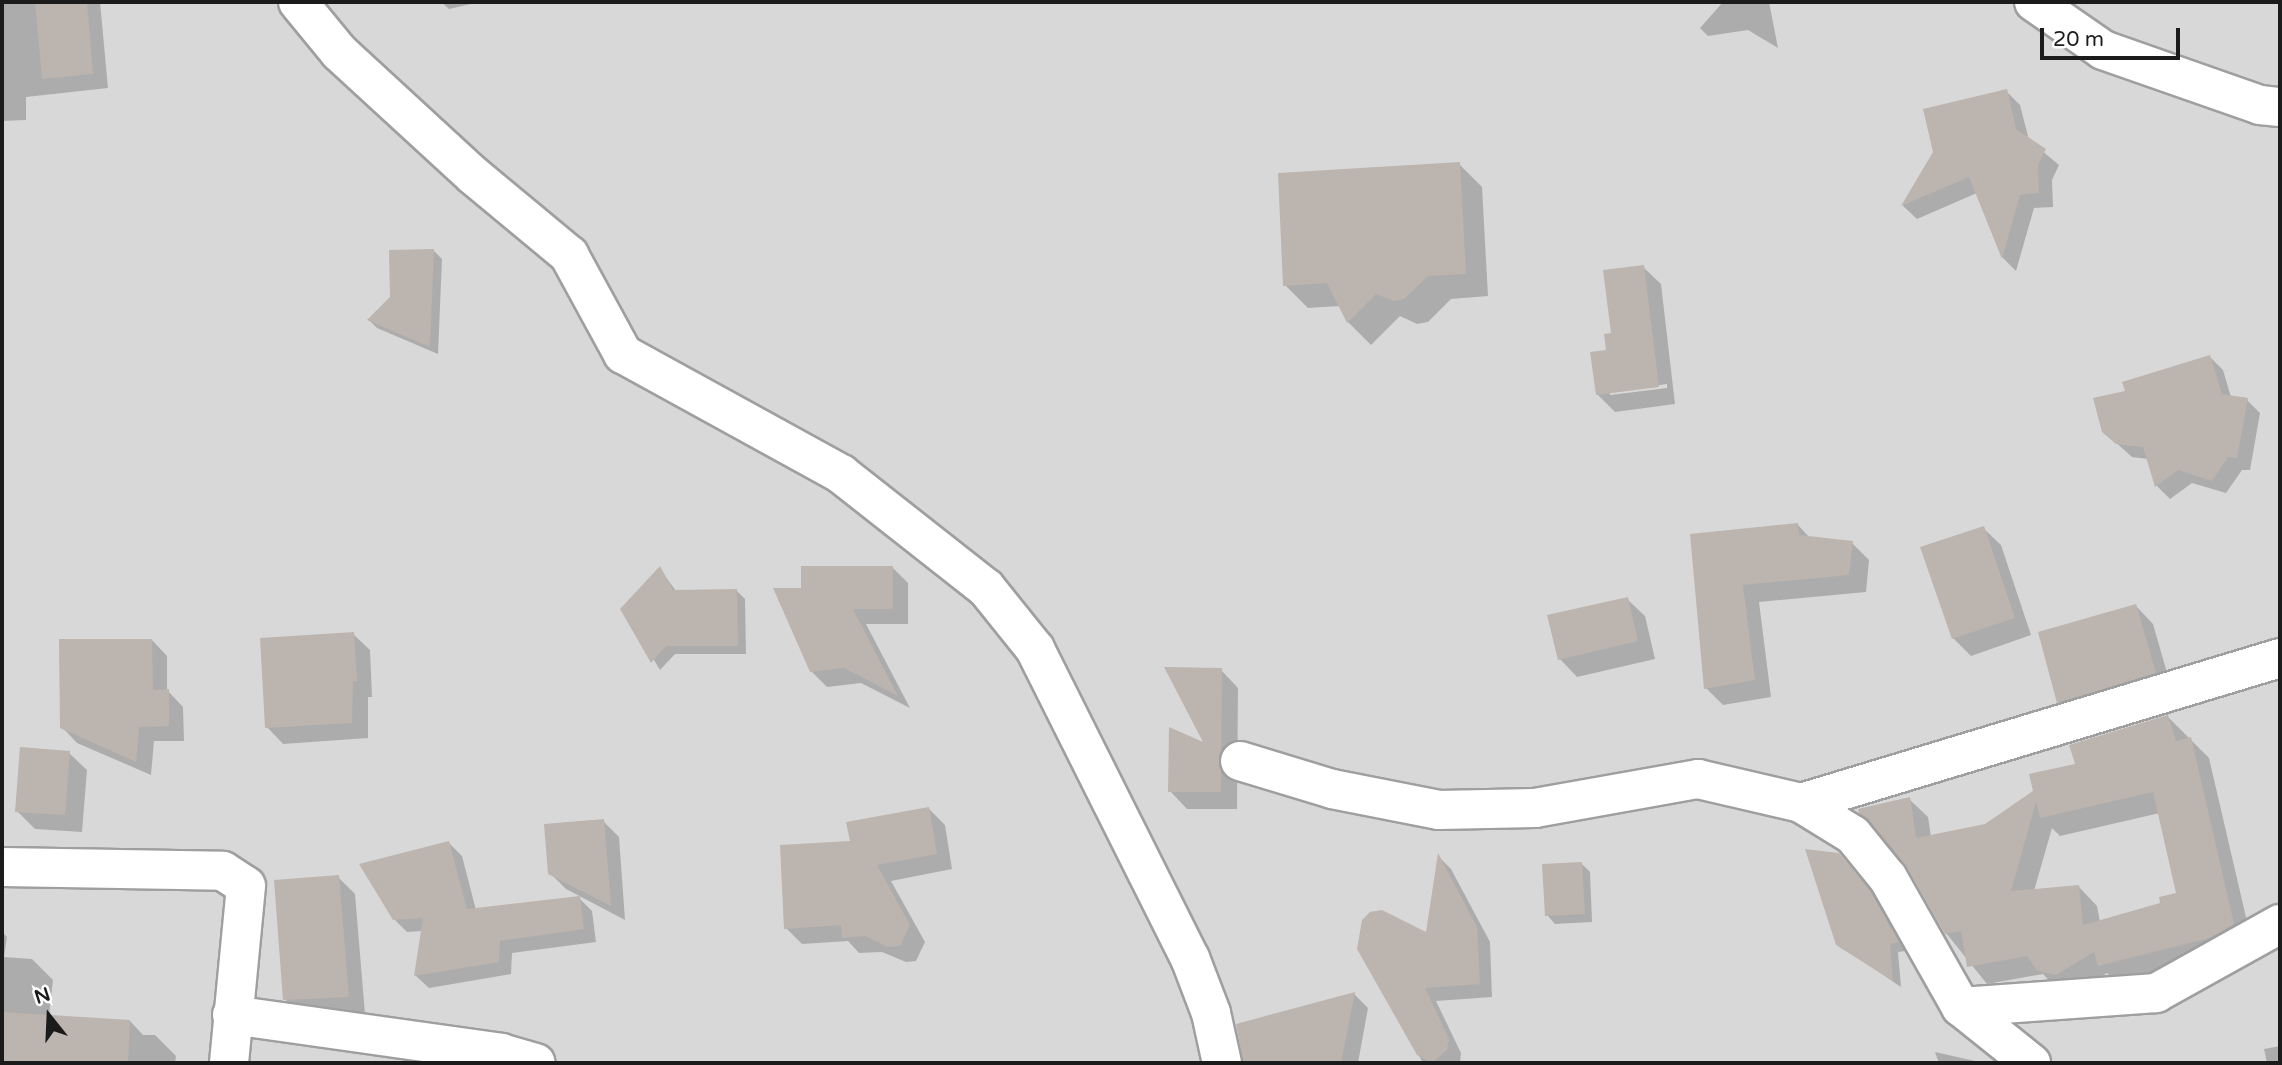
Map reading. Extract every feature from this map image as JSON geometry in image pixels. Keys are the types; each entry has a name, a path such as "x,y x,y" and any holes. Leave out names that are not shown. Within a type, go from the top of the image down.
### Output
{"street":[{"path":"298,2 339,52 474,176 569,254 623,354 841,474 986,589 1035,649 1184,946 1211,1013 1222,1063"},
{"path":"2034,2 2103,50 2260,105 2280,107"},
{"path":"1801,803 2280,659"},
{"path":"1240,761 1332,789 1439,810 1535,808 1698,779 1801,803 1853,835 1888,878 1961,1007 2031,1063"},
{"path":"2,867 223,871 246,886 229,1063"},
{"path":"1961,1007 2156,993 2280,925"},
{"path":"232,1015 500,1053 536,1063"}],"shaded area":[{"path":"2,2 2280,2 2280,1063 2,1063"}],"building":[{"path":"35,2 87,2 93,74 42,79"},
{"path":"2007,89 2016,129 2046,149 2038,165 2039,193 2020,195 2002,259 1969,177 1901,206 1933,152 1923,109"},
{"path":"1460,162 1466,274 1428,276 1404,299 1393,301 1376,294 1347,323 1327,283 1283,286 1278,173"},
{"path":"434,249 430,347 367,320 390,297 389,250"},
{"path":"1644,265 1659,387 1596,395 1590,352 1606,350 1604,334 1611,333 1603,270"},
{"path":"2210,355 2222,394 2248,398 2237,458 2228,457 2212,481 2178,470 2155,487 2143,447 2116,444 2102,432 2093,398 2125,391 2122,382"},
{"path":"1798,523 1799,535 1853,541 1849,575 1743,585 1755,680 1704,689 1690,534"},
{"path":"1984,526 2015,618 1952,639 1920,547"},
{"path":"660,566 673,590 737,589 738,646 666,646 651,663 620,609"},
{"path":"801,566 893,566 893,609 853,609 898,696 844,668 810,672 773,588 801,588"},
{"path":"1628,597 1638,641 1558,660 1547,615"},
{"path":"2136,604 2156,673 2057,703 2038,632"},
{"path":"354,632 357,681 353,681 352,723 265,728 260,638"},
{"path":"59,639 152,639 153,690 169,689 169,726 139,727 136,762 60,728"},
{"path":"1164,667 1222,668 1221,792 1168,792 1169,727 1203,742"},
{"path":"2168,715 2176,741 2191,737 2234,924 2210,938 2098,966 2094,952 2056,975 2037,971 2027,956 1967,967 1961,931 1945,934 1905,864 1858,809 1910,797 1916,838 1985,824 2033,791 2029,774 2075,764 2069,745","holes":["2153,792 2176,893 2159,897 2160,903 2083,925 2079,885 2011,891 2036,802 2040,818"]},
{"path":"20,747 70,751 65,815 15,812"},
{"path":"929,807 937,854 877,865 910,925 900,946 888,947 865,936 842,938 841,925 784,929 780,845 850,841 846,822"},
{"path":"604,819 611,906 548,874 544,824"},
{"path":"449,841 467,909 580,896 584,929 500,941 499,962 414,976 423,918 393,920 359,864"},
{"path":"1805,849 1839,853 1870,890 1899,942 1890,944 1893,981 1836,945"},
{"path":"1438,853 1477,927 1480,984 1425,988 1449,1039 1447,1050 1432,1063 1417,1055 1357,949 1362,920 1370,912 1382,910 1426,932"},
{"path":"1582,862 1585,914 1545,916 1542,864"},
{"path":"339,875 349,997 283,1000 274,880"},
{"path":"1355,992 1341,1063 1243,1063 1236,1024"},
{"path":"2,1012 130,1020 128,1063 2,1063"}]}
